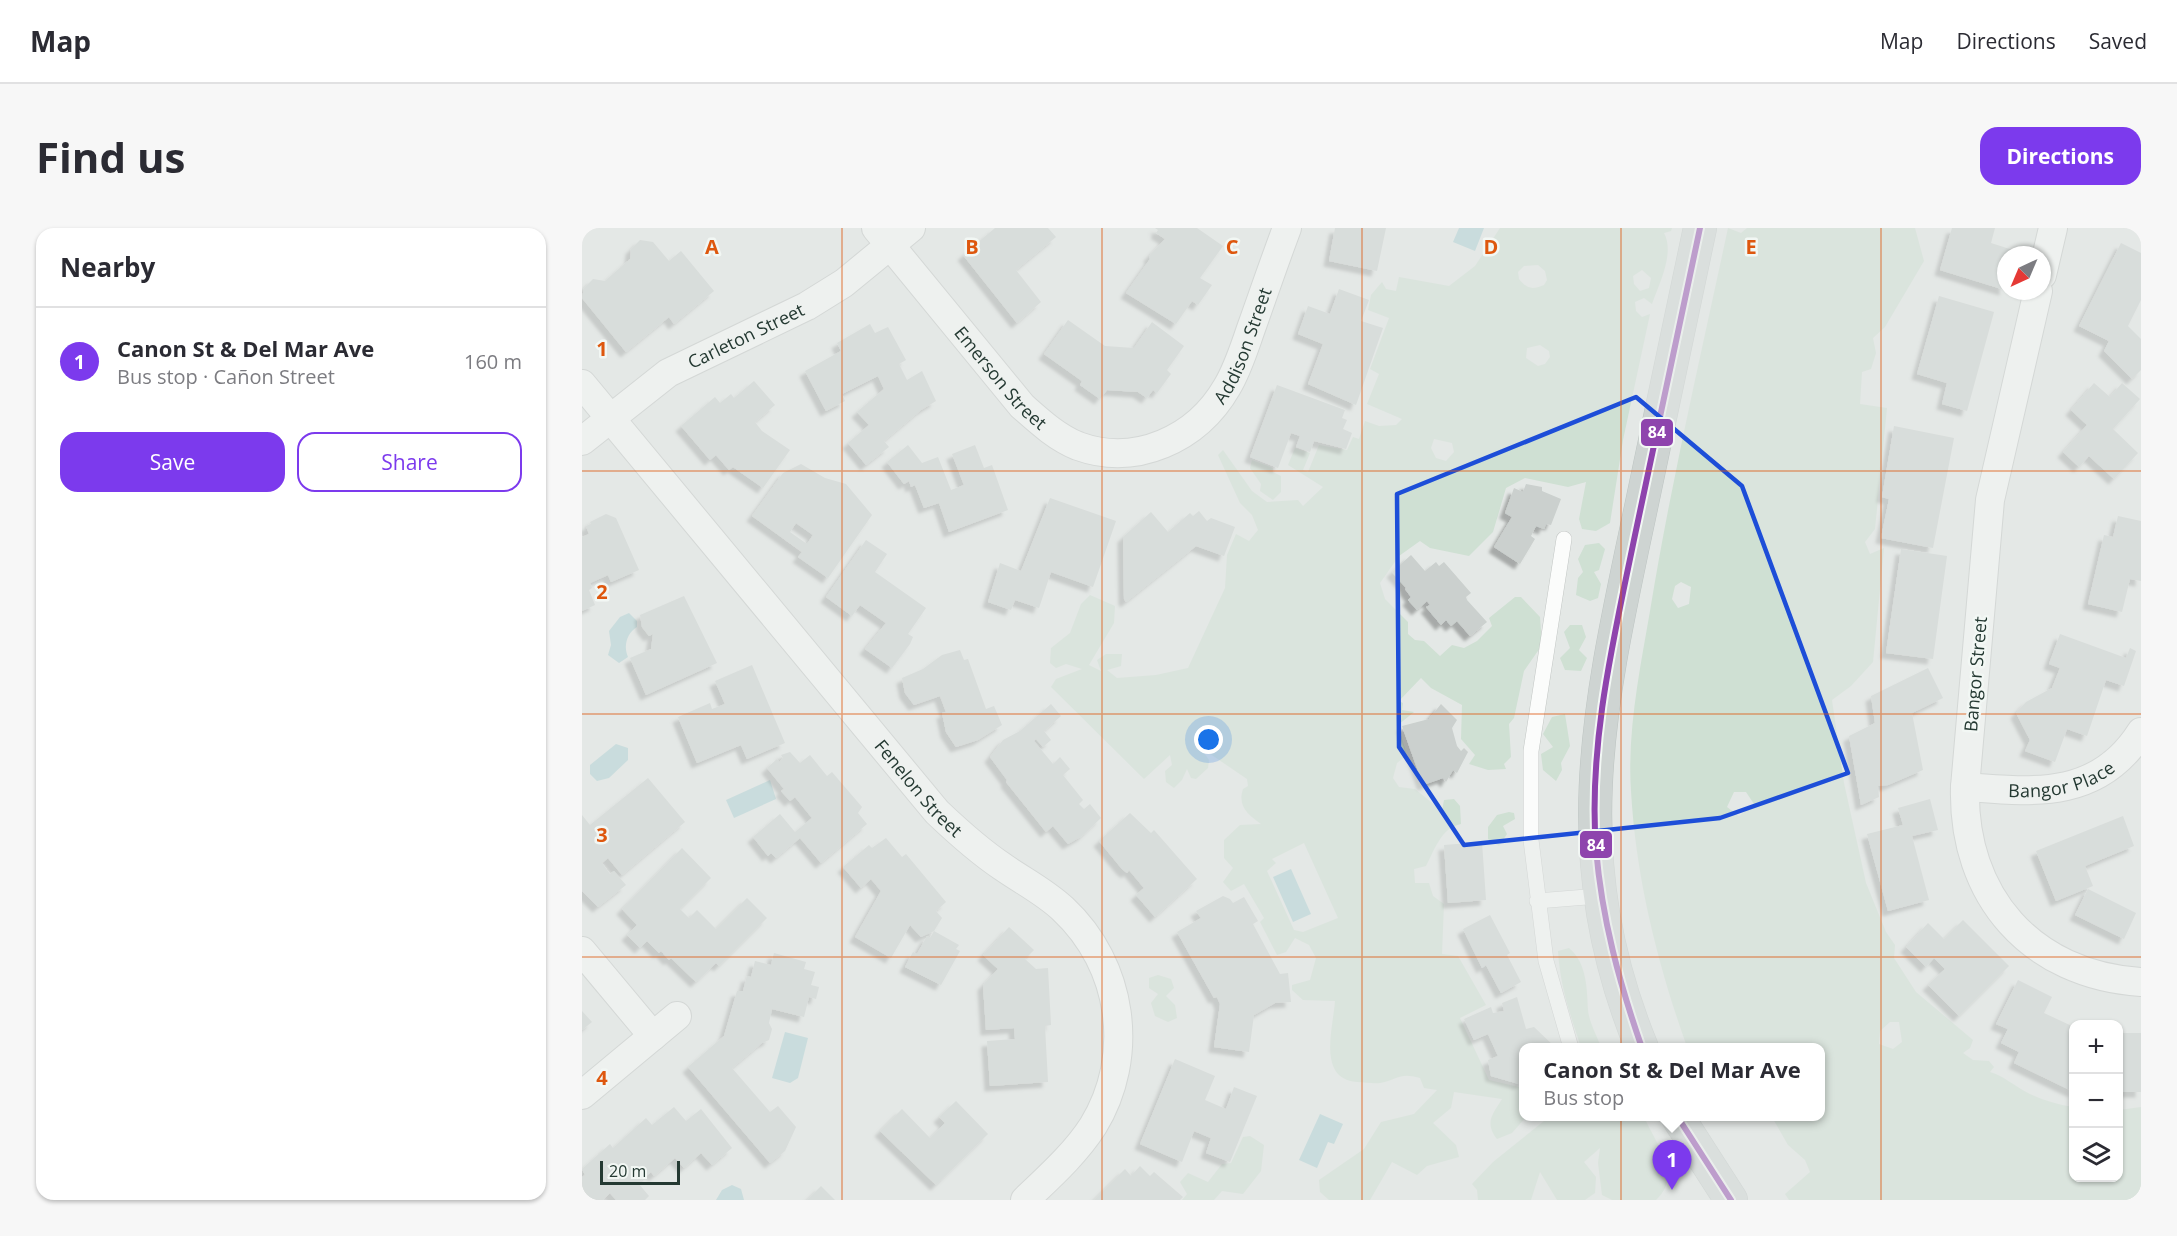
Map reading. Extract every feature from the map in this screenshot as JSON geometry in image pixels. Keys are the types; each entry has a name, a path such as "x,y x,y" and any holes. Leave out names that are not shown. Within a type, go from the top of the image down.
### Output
{"main road":[{"path":"1641,1043 1614,964 1599,896 1595,862 1594,801 1597,740 1603,695 1700,228"},
{"path":"1680,1121 1731,1200"}],"street":[{"name":"Addison Street","path":"1168,443 1201,419 1218,400 1232,378 1287,228"},
{"path":"2049,246 2053,228"},
{"name":"Emerson Street","path":"892,234 1022,406 1048,429 1077,445 1099,451 1123,453 1168,443"},
{"name":"Carleton Street","path":"582,441 668,373 807,306 844,284 892,234"},
{"name":"Bangor Street","path":"2036,300 1990,500 1964,812 1969,843 1978,870 2000,912 2039,950 2093,975 2131,981"},
{"name":"Fenelon Street","path":"582,384 937,812 971,844 1061,907 1081,927 1098,952 1111,982 1118,1015 1118,1046 1112,1082 1101,1110 1085,1137 1025,1200"},
{"name":"Bangor Place","path":"1965,787 2028,792 2068,787 2107,767 2141,732"},
{"path":"582,951 653,1036"},
{"path":"582,1095 677,1016"}],"lane":[{"path":"1564,539 1531,751 1531,840 1546,961 1570,1043"},
{"path":"1537,901 1599,896"}],"highlighted area":[{"path":"1636,397 1742,486 1848,773 1720,818 1464,845 1399,747 1397,494"}],"green space":[{"path":"1500,228 1672,228 1671,231 1664,233 1667,241 1667,259 1652,304 1644,298 1635,302 1636,311 1642,317 1650,314 1623,440 1610,523 1596,531 1582,529 1579,519 1586,482 1568,487 1525,478 1506,488 1493,532 1469,556 1430,548 1420,541 1399,556 1380,583 1385,599 1408,622 1408,634 1415,640 1424,641 1440,656 1452,645 1464,648 1477,641 1492,626 1489,618 1515,597 1521,597 1540,617 1542,645 1524,671 1514,718 1509,724 1511,757 1504,764 1506,769 1488,770 1469,764 1475,755 1461,739 1462,705 1431,688 1421,678 1399,701 1403,703 1402,710 1414,712 1398,725 1407,755 1397,763 1393,778 1399,787 1415,789 1442,811 1444,800 1454,799 1460,806 1461,824 1448,830 1436,846 1426,866 1414,869 1415,883 1429,883 1433,896 1444,904 1442,954 1458,956 1486,1005 1460,1018 1489,1080 1519,1087 1519,1121 1522,1121 1512,1133 1497,1139 1490,1123 1502,1099 1454,1092 1451,1108 1433,1123 1456,1145 1459,1157 1427,1166 1417,1175 1392,1162 1370,1200 1329,1200 1320,1192 1319,1180 1364,1149 1381,1122 1414,1114 1437,1090 1424,1088 1420,1078 1413,1076 1372,1083 1344,1079 1336,1072 1330,1051 1335,1001 1303,1000 1292,990 1292,985 1310,980 1316,958 1309,945 1295,938 1286,952 1277,955 1260,922 1264,918 1244,884 1231,891 1223,882 1233,868 1224,858 1224,840 1240,825 1261,824 1248,814 1243,806 1242,795 1243,789 1248,786 1247,779 1200,747 1209,760 1208,768 1196,779 1191,778 1187,769 1182,780 1174,788 1166,782 1165,771 1172,765 1170,755 1144,779 1051,687 1056,679 1082,669 1066,664 1056,668 1050,663 1051,648 1070,633 1081,604 1090,595 1115,606 1114,623 1089,665 1101,671 1097,660 1106,654 1122,654 1121,666 1107,670 1117,678 1156,675 1188,668 1225,588 1227,555 1236,534 1249,541 1258,530 1252,515 1240,503 1218,455 1223,450 1252,491 1267,502 1298,500 1303,506 1323,487 1288,465 1295,448 1310,453 1303,470 1308,472 1319,445 1347,450 1353,437 1359,439 1365,421 1379,426 1396,425 1402,419 1367,404 1379,374 1370,369 1389,318 1368,310 1371,295 1382,282 1386,289 1396,291 1399,277 1449,286 1475,266","holes":["1538,265 1545,271 1547,280 1544,285 1536,288 1527,287 1519,279 1518,272 1524,266","1642,270 1651,278 1649,288 1640,291 1634,284 1633,276","1540,345 1549,351 1550,357 1545,364 1538,366 1526,358 1527,348","1434,439 1452,443 1454,452 1446,461 1436,458 1431,448","1304,843 1338,918 1303,932 1294,930 1267,871 1276,863 1272,859"]},
{"path":"1728,228 1741,233 1747,228 1915,228 1924,261 1885,327 1873,338 1876,353 1871,369 1862,372 1860,404 1887,408 1875,529 1865,542 1870,554 1884,548 1873,662 1851,686 1832,700 1844,783 1866,883 1886,932 1895,945 1894,958 1916,992 1973,1040 1970,1048 1963,1053 1973,1060 1989,1061 1994,1067 1990,1072 2028,1093 2069,1106 2069,1182 2123,1182 2123,1109 2141,1107 2141,1200 1789,1200 1785,1194 1810,1172 1805,1160 1788,1145 1774,1121 1825,1121 1825,1043 1686,1043 1658,953 1643,889 1631,791 1631,746 1639,678 1658,563","holes":["1681,582 1691,587 1689,604 1678,608 1672,599 1675,586","1734,792 1746,792 1754,804 1739,816 1727,807","1890,1022 1899,1022 1902,1042 1893,1049 1879,1044 1880,1031"]},
{"path":"1252,460 1273,468 1273,472 1281,476 1281,492 1273,500 1260,491 1261,484 1250,468"},
{"path":"1599,543 1605,549 1599,570 1594,572 1601,584 1598,598 1590,601 1576,595 1578,578 1583,572 1578,559 1585,545"},
{"path":"1570,625 1582,625 1586,637 1579,650 1587,658 1581,671 1565,670 1560,658 1570,648 1564,632"},
{"path":"1565,714 1570,746 1561,763 1562,770 1556,781 1543,770 1541,754 1553,747 1543,734 1552,717"},
{"path":"1514,813 1515,819 1503,826 1507,834 1499,846 1488,839 1488,827 1497,815"},
{"path":"1569,948 1583,969 1589,1015 1599,1043 1580,1043 1563,988 1558,951"},
{"path":"1158,975 1171,979 1174,988 1166,996 1175,1005 1177,1018 1168,1022 1155,1016 1151,1003 1158,994 1149,988 1149,978"},
{"path":"1544,1121 1646,1121 1665,1161 1667,1181 1664,1191 1656,1200 1612,1200 1602,1195 1598,1163 1600,1148 1584,1162 1596,1177 1595,1193 1585,1200 1557,1200 1540,1172 1531,1200 1478,1200 1477,1190 1472,1184 1493,1162"},
{"path":"1250,1136 1264,1145 1261,1171 1243,1194 1222,1191 1214,1200 1182,1200 1187,1194 1180,1182 1188,1173 1208,1182 1222,1164 1231,1163 1243,1137"}],"water":[{"path":"1459,228 1484,228 1475,251 1453,242"},
{"path":"629,613 637,621 637,627 627,640 628,657 619,663 608,655 611,645 609,631 620,617"},
{"path":"616,744 628,748 628,760 609,778 597,781 590,774 590,765"},
{"path":"770,780 776,799 734,818 726,800"},
{"path":"1291,869 1311,914 1293,922 1273,877"},
{"path":"785,1032 808,1038 798,1078 790,1083 772,1078"},
{"path":"1320,1114 1343,1124 1334,1144 1328,1142 1317,1168 1299,1160"},
{"path":"732,1185 741,1189 744,1200 716,1200 722,1190"}],"building":[{"path":"995,228 1048,228 1056,237 1016,270 1041,302 1017,323 963,255"},
{"path":"1155,228 1197,228 1223,246 1200,278 1212,285 1198,305 1192,301 1176,324 1126,293 1150,259 1149,256 1165,239 1156,233 1158,230"},
{"path":"1335,228 1386,228 1377,271 1329,261"},
{"path":"1952,228 1995,228 1991,243 2000,246 1997,246 1997,288 1940,270"},
{"path":"640,240 653,242 669,261 681,251 714,291 674,324 669,317 626,352 582,298 584,288 593,279 605,281 630,259 631,249"},
{"path":"2121,243 2141,253 2141,300 2128,326 2141,339 2141,370 2132,379 2104,351 2109,341 2079,326"},
{"path":"1339,289 1369,300 1361,321 1383,328 1356,405 1308,384 1323,344 1298,334 1308,306 1330,314"},
{"path":"1939,296 1994,312 1967,411 1942,404 1947,383 1917,374"},
{"path":"1068,320 1105,346 1134,348 1152,322 1184,346 1167,370 1171,374 1157,393 1153,390 1147,398 1138,392 1107,390 1100,399 1080,385 1082,381 1044,354"},
{"path":"870,324 875,333 888,327 906,360 899,364 907,380 922,371 936,401 921,410 884,441 889,447 866,465 848,443 869,425 857,412 884,389 878,376 842,394 845,401 826,411 805,371 841,351 837,343"},
{"path":"754,381 775,405 755,422 762,431 790,450 763,488 733,467 729,470 716,455 710,460 681,426 715,397 720,403 731,394 734,398"},
{"path":"2094,383 2110,397 2122,383 2140,399 2113,429 2138,453 2114,479 2089,456 2079,467 2063,452 2087,425 2071,410"},
{"path":"1277,385 1345,410 1342,418 1347,420 1343,429 1352,433 1346,449 1314,441 1310,452 1296,447 1300,436 1291,433 1278,468 1250,457"},
{"path":"1894,426 1954,438 1933,548 1881,538 1889,499 1882,497"},
{"path":"908,445 922,463 938,457 951,490 964,485 952,454 975,445 984,468 992,465 1008,510 949,532 939,503 924,508 915,485 911,487 909,481 904,484 887,462"},
{"path":"801,464 825,478 846,484 872,515 828,578 798,557 802,552 752,516 783,473","holes":["796,523 813,535 807,544 790,532"]},
{"path":"1526,484 1542,487 1542,491 1561,499 1551,525 1546,524 1544,529 1536,526 1531,536 1535,539 1520,564 1494,547 1512,517 1505,513 1514,488 1523,492"},
{"path":"1050,498 1116,521 1093,587 1051,572 1039,608 1015,600 1011,610 988,602 1000,563 1021,571"},
{"path":"1199,511 1207,521 1211,518 1235,527 1224,556 1196,546 1126,602 1124,599 1123,537 1151,512 1168,532 1190,513 1193,516"},
{"path":"606,514 616,518 639,570 611,582 608,575 590,583 592,588 589,590 595,605 582,611 582,537 589,534 586,526 591,524 590,522"},
{"path":"2118,516 2141,521 2141,581 2130,579 2122,612 2088,604 2104,535 2113,537"},
{"path":"866,540 887,554 875,572 926,608 908,634 913,637 910,644 892,668 865,649 886,623 860,605 852,616 826,597"},
{"path":"1901,549 1947,556 1933,659 1886,653"},
{"path":"1411,555 1425,571 1436,562 1439,566 1444,562 1471,593 1466,597 1467,600 1487,622 1470,636 1457,621 1451,626 1446,620 1441,625 1426,607 1430,605 1427,601 1417,610 1408,600 1411,597 1406,588 1392,572"},
{"path":"684,596 717,663 646,695 630,658 651,649 653,634 649,636 642,627 640,615"},
{"path":"2060,634 2126,658 2130,648 2136,651 2124,686 2106,680 2087,736 2067,729 2055,762 2025,751 2030,740 2016,713 2026,702 2052,688 2060,668 2049,664"},
{"path":"960,650 964,660 968,659 986,709 994,706 1002,725 978,740 956,747 946,732 942,713 946,712 940,696 914,705 905,693 902,678 923,669 942,655"},
{"path":"752,665 785,743 747,759 741,745 697,763 678,717 710,703 712,709 725,704 715,681"},
{"path":"1928,668 1943,698 1912,713 1923,770 1888,785 1878,786 1879,797 1861,805 1849,736 1875,723 1871,696"},
{"path":"1051,704 1061,716 1044,731 1051,740 1043,747 1036,739 1034,741 1053,764 1060,757 1070,769 1063,775 1083,800 1079,804 1084,809 1090,804 1101,818 1082,836 1068,844 1053,826 1046,832 1006,782 1007,780 990,757 1003,740 1020,731"},
{"path":"1441,704 1457,720 1452,728 1457,746 1461,751 1464,748 1468,752 1457,773 1453,770 1446,782 1443,778 1423,785 1402,726 1429,719"},
{"path":"790,752 800,763 810,755 827,776 832,772 862,807 858,813 867,824 821,863 800,838 776,858 771,853 768,856 753,837 780,814 795,832 812,818 795,797 790,801 781,791 784,789 767,768 777,759 779,762 783,758 781,755"},
{"path":"648,778 685,822 622,875 608,858 602,863 610,874 614,871 626,885 598,907 582,891 582,815 590,825"},
{"path":"1930,799 1938,830 1912,836 1929,900 1888,911 1867,834 1903,825 1898,808"},
{"path":"1130,813 1151,833 1154,830 1197,879 1155,917 1136,895 1144,888 1129,870 1127,873 1122,869 1099,841"},
{"path":"2123,816 2134,846 2085,866 2093,886 2056,901 2036,851"},
{"path":"886,838 902,857 906,854 946,902 936,911 942,918 934,931 921,937 910,925 891,958 855,937 881,891 871,879 861,888 843,867 869,845 872,848"},
{"path":"1482,842 1486,900 1448,903 1444,845"},
{"path":"682,848 711,878 680,909 689,918 697,910 716,929 747,898 767,918 719,966 716,963 696,982 671,958 669,960 661,951 659,953 647,941 640,948 627,935 637,925 622,909"},
{"path":"2088,889 2136,913 2124,939 2075,915"},
{"path":"1223,896 1233,903 1244,897 1258,921 1253,924 1280,974 1288,973 1291,1002 1275,1003 1254,1015 1249,1052 1214,1047 1220,1004 1217,997 1214,998 1177,932 1201,918 1196,911"},
{"path":"1490,915 1510,953 1507,955 1521,982 1501,993 1486,965 1482,968 1463,929"},
{"path":"1963,920 2009,966 1959,1016 1928,985 1945,969 1934,958 1926,967 1906,947 1928,923 1944,939"},
{"path":"1009,927 1034,950 1025,959 1036,969 1048,968 1051,1025 1045,1026 1048,1082 990,1086 987,1041 1015,1039 1014,1028 986,1030 983,985 998,969 983,955"},
{"path":"934,931 959,945 956,949 960,951 941,985 905,967 913,952 917,954 927,936 930,938"},
{"path":"774,953 806,962 804,969 815,972 811,985 819,987 816,999 809,997 804,1017 772,1009 769,1023 772,1029 769,1040 762,1043 732,1068 770,1112 778,1106 796,1127 785,1151 770,1163 688,1067 724,1036 737,991 743,991 747,976 751,977 755,961 771,965"},
{"path":"2018,980 2052,997 2044,1013 2069,1025 2069,1090 2014,1063 2019,1052 2001,1043 2008,1029 1996,1024"},
{"path":"1517,997 1526,1029 1534,1027 1551,1043 1519,1043 1519,1084 1491,1076 1488,1060 1498,1056 1488,1034 1474,1040 1464,1019 1491,1007 1493,1013 1504,1011 1502,1003"},
{"path":"582,1011 592,1022 582,1030"},
{"path":"2123,1033 2141,1033 2141,1092 2123,1092"},
{"path":"1175,1059 1215,1076 1205,1100 1226,1109 1234,1087 1257,1096 1230,1162 1206,1153 1211,1138 1194,1131 1182,1162 1140,1144"},
{"path":"956,1101 988,1134 936,1185 880,1131 902,1109 930,1138 945,1123 939,1117"},
{"path":"674,1107 686,1121 701,1109 732,1148 712,1165 701,1153 684,1168 675,1158 654,1176 651,1172 638,1183 649,1196 645,1200 616,1200 610,1193 603,1200 582,1200 582,1177 585,1175 582,1169 610,1144 613,1148 646,1118 652,1125"},
{"path":"1140,1166 1150,1176 1154,1172 1183,1197 1180,1200 1094,1200 1125,1169 1131,1176"},
{"path":"821,1186 835,1200 807,1200"}],"transit line":[{"name":"84","path":"1640,1043 1619,974 1602,900 1596,849 1596,770 1599,730 1611,651 1700,228"},
{"name":"84","path":"1680,1121 1731,1200"}],"place":[{"name":"Canon St & Del Mar Ave","path":"1672,1190"}]}
